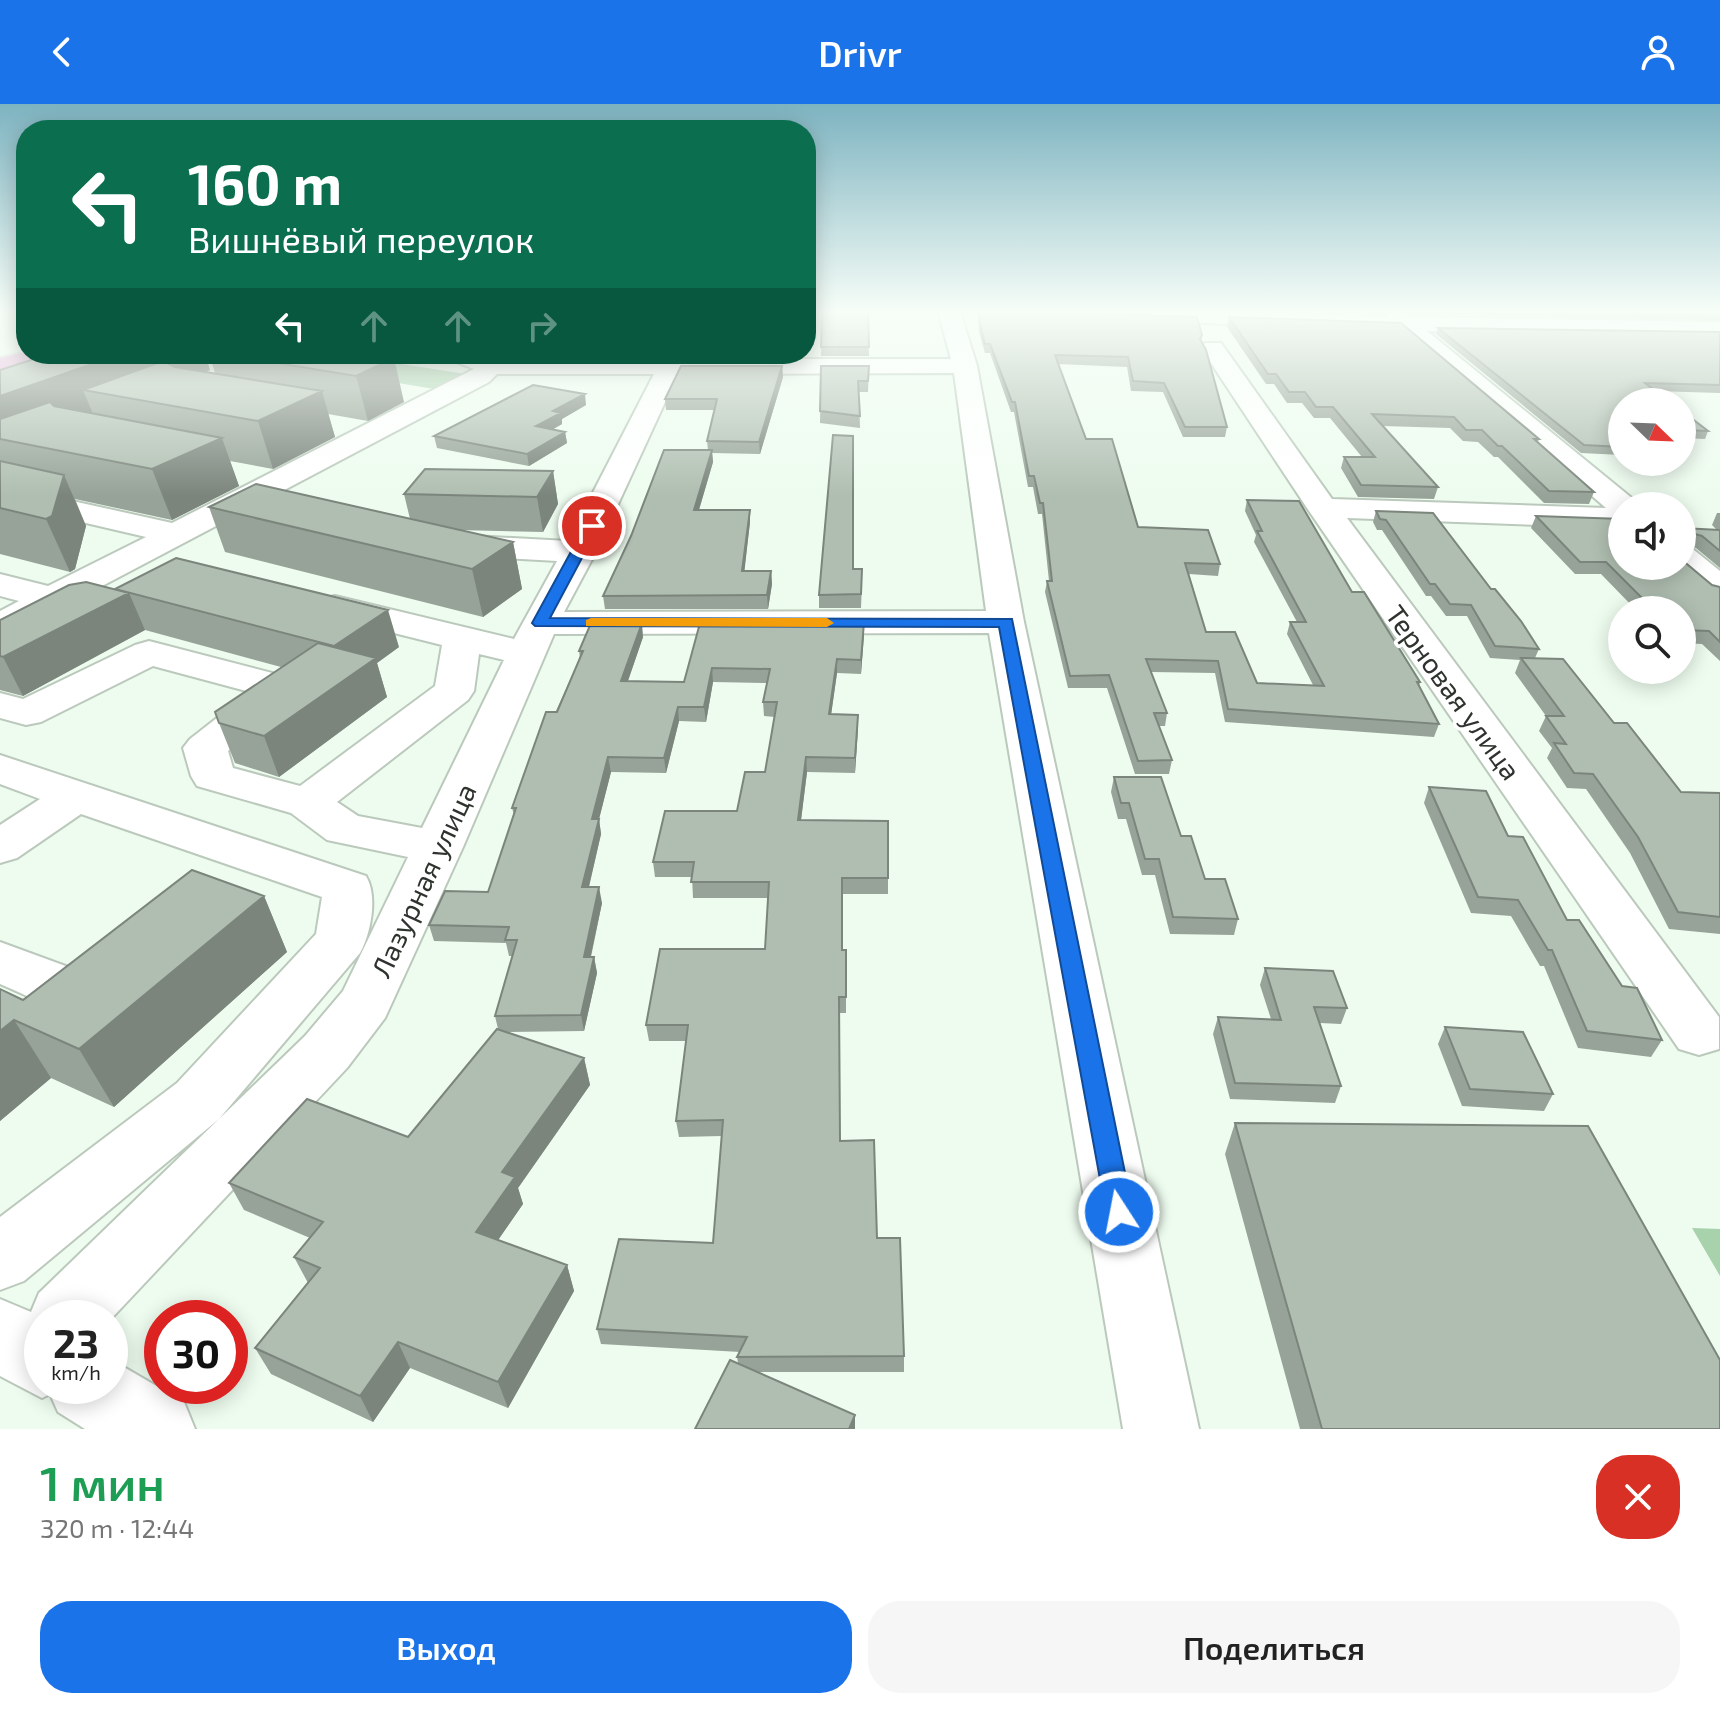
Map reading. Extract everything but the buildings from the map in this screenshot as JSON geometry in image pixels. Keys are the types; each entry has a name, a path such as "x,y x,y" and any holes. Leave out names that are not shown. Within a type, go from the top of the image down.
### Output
{"street":[{"path":"182,542 277,482 487,373"},
{"name":"Лазурная улица","path":"90,1300 326,1052 365,1003 533,638 667,373"},
{"path":"966,373 1006,622 1161,1429"},
{"name":"Терновая улица","path":"1230,373 1323,508 1699,1033"},
{"path":"1463,373 1608,494"},
{"path":"326,425 372,433"},
{"path":"232,473 277,482"},
{"path":"5,482 182,542"},
{"path":"1323,508 1608,518"},
{"path":"0,625 51,598 182,542 257,513 272,516"},
{"path":"430,543 579,552"},
{"path":"1696,568 1720,588"},
{"path":"0,585 51,598"},
{"path":"300,598 462,638 1006,622"},
{"path":"0,649 71,612 118,602"},
{"path":"307,803 454,691 462,638"},
{"path":"0,705 26,713 149,653 281,688 205,748 213,776 307,803 344,829 439,847"},
{"path":"0,768 76,797 232,870 348,888 341,940 198,1101 0,1258"},
{"path":"0,847 76,797"},
{"path":"0,962 77,993 139,944"},
{"path":"121,1404 157,1429"}],"green space":[{"path":"373,373 466,374 434,389 363,377"},
{"path":"1692,1228 1720,1229 1720,1276"}],"slow traffic":[{"path":"591,623 827,623"}],"route":[{"path":"592,526 540,623 1006,622 1119,1212"}]}
